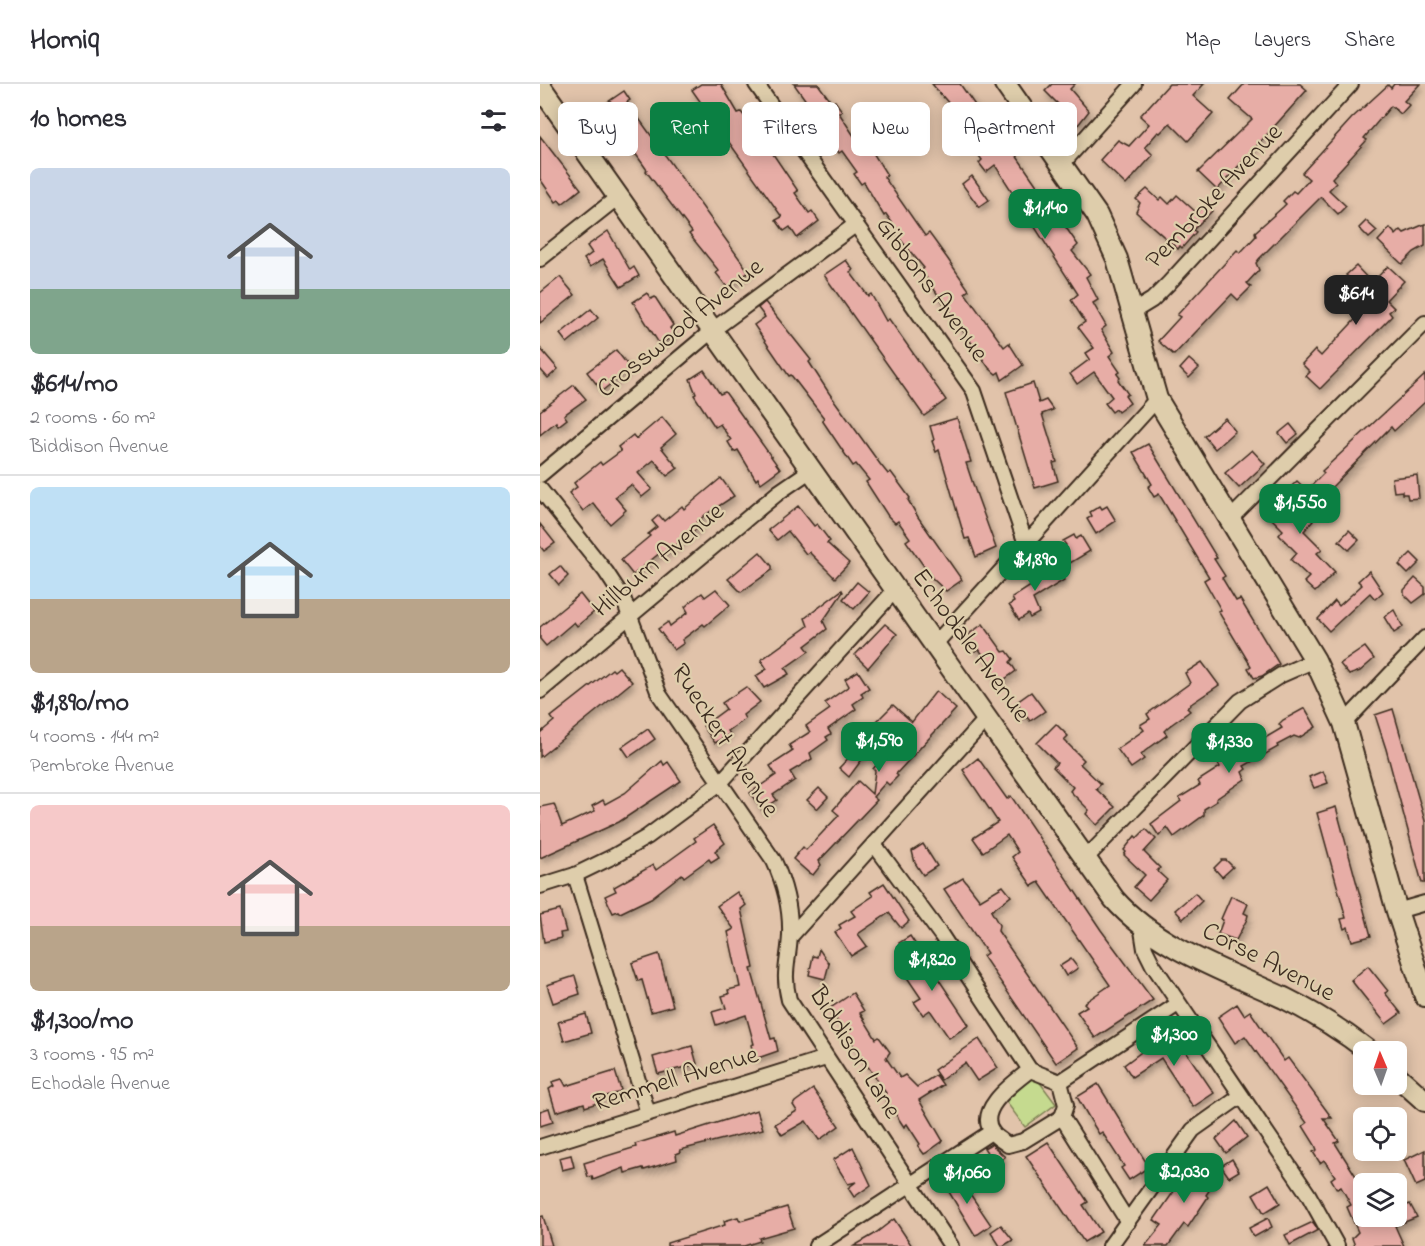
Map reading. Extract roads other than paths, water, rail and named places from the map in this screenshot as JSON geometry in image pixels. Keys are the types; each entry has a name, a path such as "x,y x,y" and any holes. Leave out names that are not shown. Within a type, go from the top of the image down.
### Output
{"main road":[{"path":"1005,84 1097,215 1118,260 1157,399 1315,660 1344,723 1397,911 1425,996"},
{"name":"Echodale Avenue","path":"540,86 988,717 1114,899 1141,924"},
{"name":"Corse Avenue","path":"1141,924 1182,950 1308,1011 1353,1041"},
{"path":"1407,1085 1425,1101"}],"street":[{"name":"Gibbons Avenue","path":"756,84 974,391 1026,544"},
{"path":"1061,165 1134,84"},
{"name":"Pembroke Avenue","path":"1134,311 1152,300 1169,283 1351,84"},
{"path":"540,259 618,196"},
{"name":"Crosswood Avenue","path":"540,475 714,329 855,225"},
{"path":"1230,519 1425,323"},
{"path":"936,644 1157,399"},
{"name":"Hillburn Avenue","path":"540,692 779,492 811,470"},
{"name":"Rueckert Avenue","path":"540,489 606,572 631,616 660,694 759,838 781,876 788,905 790,937"},
{"path":"540,886 576,875 647,837 720,783 896,589"},
{"path":"1344,723 1425,638"},
{"path":"1086,858 1240,701 1281,675 1315,660"},
{"path":"790,937 988,717"},
{"path":"874,844 941,935 1030,1071 1060,1082"},
{"path":"576,875 648,1113"},
{"path":"1397,911 1425,903"},
{"path":"1141,924 1145,949 1178,1004 1308,1194 1337,1246"},
{"name":"Biddison Lane","path":"790,937 785,965 788,994 826,1058 951,1246"},
{"path":"1060,1082 1178,1004"},
{"name":"Remmell Avenue","path":"540,1147 826,1058"},
{"path":"1030,1071 996,1099 988,1120 992,1132 1008,1145 1023,1141 1062,1117 1066,1105 1060,1082"},
{"path":"1110,1246 1193,1130 1204,1119 1241,1096"},
{"path":"1062,1117 1128,1222"},
{"path":"816,1246 992,1132"}]}
